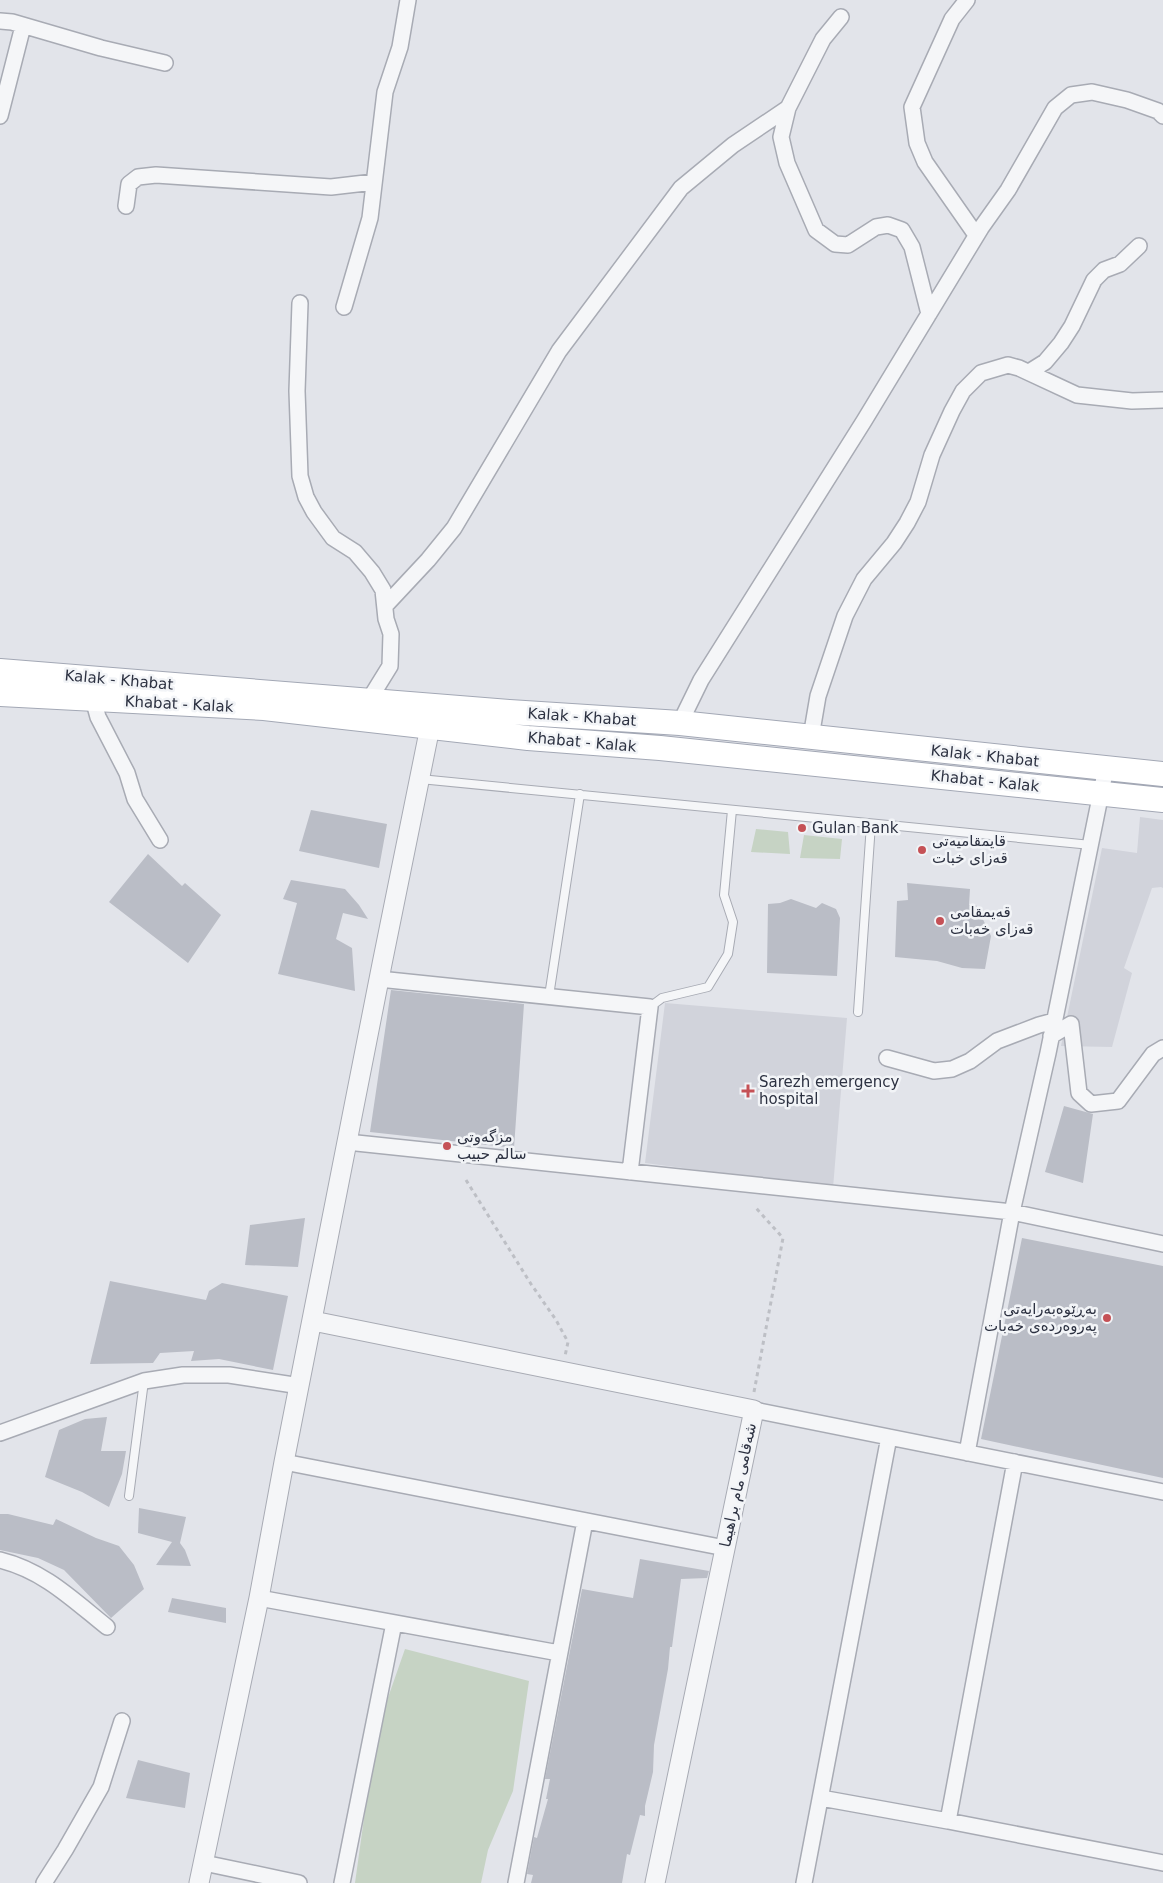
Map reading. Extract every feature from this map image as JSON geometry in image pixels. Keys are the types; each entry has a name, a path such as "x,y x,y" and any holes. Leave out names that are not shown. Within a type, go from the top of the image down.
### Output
{"main road":[{"name":"Kalak - Khabat","path":"0,670 509,712 680,723 1163,774"},
{"name":"Khabat - Kalak","path":"0,694 264,708 528,738 660,748 1163,800"}],"street":[{"path":"344,308 370,218 385,92 400,47 408,0"},
{"path":"967,0 952,19 912,107 917,143 926,162 976,235"},
{"path":"841,17 823,39 788,108 782,137 787,163 816,230 834,244 848,245 876,227 888,224 902,230 912,247 929,314"},
{"path":"0,21 165,63"},
{"path":"0,116 23,26"},
{"path":"680,723 701,680 786,547 976,235 1008,190 1056,108 1071,95 1092,92 1127,100 1158,111 1163,116"},
{"path":"385,606 428,560 454,528 559,351 681,188 733,145 788,108"},
{"path":"126,206 129,184 138,177 156,175 331,187 374,182"},
{"path":"1029,372 1045,362 1061,343 1072,326 1094,280 1104,270 1120,264 1139,246"},
{"path":"300,303 297,391 300,476 306,497 332,538 355,552 372,572 383,590 386,619 391,634 390,666 369,700"},
{"path":"811,737 818,696 846,616 864,579 894,544 907,524 918,502 932,455 963,391 981,373 1008,365 1029,372 1076,395 1132,401 1163,400"},
{"path":"92,699 98,717 127,773 135,799 160,840"},
{"path":"200,1883 259,1598 284,1462 430,727"},
{"path":"967,1453 1012,1212 1053,1029 1106,768"},
{"path":"379,980 549,996 650,1008 630,1172"},
{"path":"887,1058 934,1071 952,1069 970,1061 997,1041 1039,1025 1053,1029 1071,1024 1079,1093 1091,1104 1118,1101 1153,1054 1163,1048"},
{"path":"347,1142 1012,1212 1163,1244"},
{"name":"شەقامی مام براهیما","path":"313,1321 754,1410 655,1883"},
{"path":"0,1433 144,1381 183,1375 212,1374 261,1379 300,1386"},
{"path":"754,1410 1163,1492"},
{"path":"804,1883 889,1438"},
{"path":"284,1462 725,1548"},
{"path":"948,1821 1015,1462"},
{"path":"516,1883 585,1520"},
{"path":"0,1560 17,1564 36,1573 107,1627"},
{"path":"259,1598 559,1653"},
{"path":"342,1883 394,1623"},
{"path":"44,1883 65,1850 100,1787 122,1721"},
{"path":"820,1798 1163,1863"},
{"path":"204,1863 299,1883"}],"lane":[{"path":"420,778 1091,845"},
{"path":"549,996 580,794"},
{"path":"650,1008 662,998 708,987 728,954 733,922 724,895 732,810"},
{"path":"858,1012 871,824"},
{"path":"129,1496 144,1381"}],"path":[{"path":"466,1180 531,1284 556,1320 568,1342 563,1372"},
{"path":"754,1410 754,1387 783,1238 756,1208"}],"shaded area":[{"path":"1140,817 1163,820 1163,888 1152,888 1124,968 1132,973 1112,1047 1061,1046 1102,848 1137,853"},
{"name":"Sarezh emergency hospital","path":"665,1003 847,1018 833,1188 645,1163"}],"green space":[{"path":"756,829 788,832 790,854 751,852"},
{"path":"804,835 842,839 840,859 800,858"},
{"path":"405,1649 529,1681 513,1791 488,1850 481,1883 355,1883 376,1732"}],"building":[{"path":"311,810 387,824 379,868 299,851"},
{"path":"148,854 182,886 185,883 221,915 188,963 109,902"},
{"path":"291,880 345,889 368,919 343,913 336,939 352,948 355,991 278,974 297,903 283,899"},
{"name":"قەیمقامی قەزای خەبات","path":"907,883 970,889 969,905 976,905 991,936 985,969 962,968 937,961 895,957 897,901 908,900"},
{"path":"791,899 816,908 822,903 836,909 840,918 837,976 767,973 768,904 780,903"},
{"path":"391,990 524,1004 514,1148 370,1132"},
{"path":"1064,1106 1093,1114 1083,1183 1045,1172"},
{"path":"305,1218 298,1267 245,1265 250,1225"},
{"name":"بەڕێوەبەرایەتی پەروەردەی خەبات","path":"1022,1238 1163,1266 1163,1478 981,1439"},
{"path":"110,1281 206,1300 209,1291 222,1283 288,1296 273,1370 219,1359 191,1361 194,1351 160,1353 153,1363 90,1364"},
{"path":"107,1417 101,1451 126,1451 122,1474 109,1507 82,1492 45,1477 59,1430 85,1419"},
{"path":"139,1508 186,1517 180,1543 191,1566 156,1565 172,1542 138,1533"},
{"path":"0,1514 8,1514 53,1525 56,1519 96,1538 119,1546 134,1565 144,1589 111,1618 64,1570 38,1558 0,1550"},
{"path":"640,1559 709,1571 707,1578 681,1579 672,1647 670,1647 668,1669 654,1745 653,1772 645,1806 645,1816 640,1815 630,1855 627,1854 622,1883 531,1883 533,1875 527,1874 534,1837 537,1838 548,1799 546,1799 550,1779 545,1779 582,1589 633,1598"},
{"path":"172,1598 226,1608 226,1623 168,1612"},
{"path":"138,1760 190,1773 185,1808 126,1798"}],"place":[{"name":"Gulan Bank","path":"802,828"},
{"name":"قایمقامیەتى قەزای خبات","path":"922,850"},
{"name":"قەیمقامی قەزای خەبات","path":"940,921"},
{"name":"Sarezh emergency hospital","path":"748,1091"},
{"name":"مزگەوتی سالم حبیب","path":"447,1146"},
{"name":"بەڕێوەبەرایەتی پەروەردەی خەبات","path":"1107,1318"}]}
